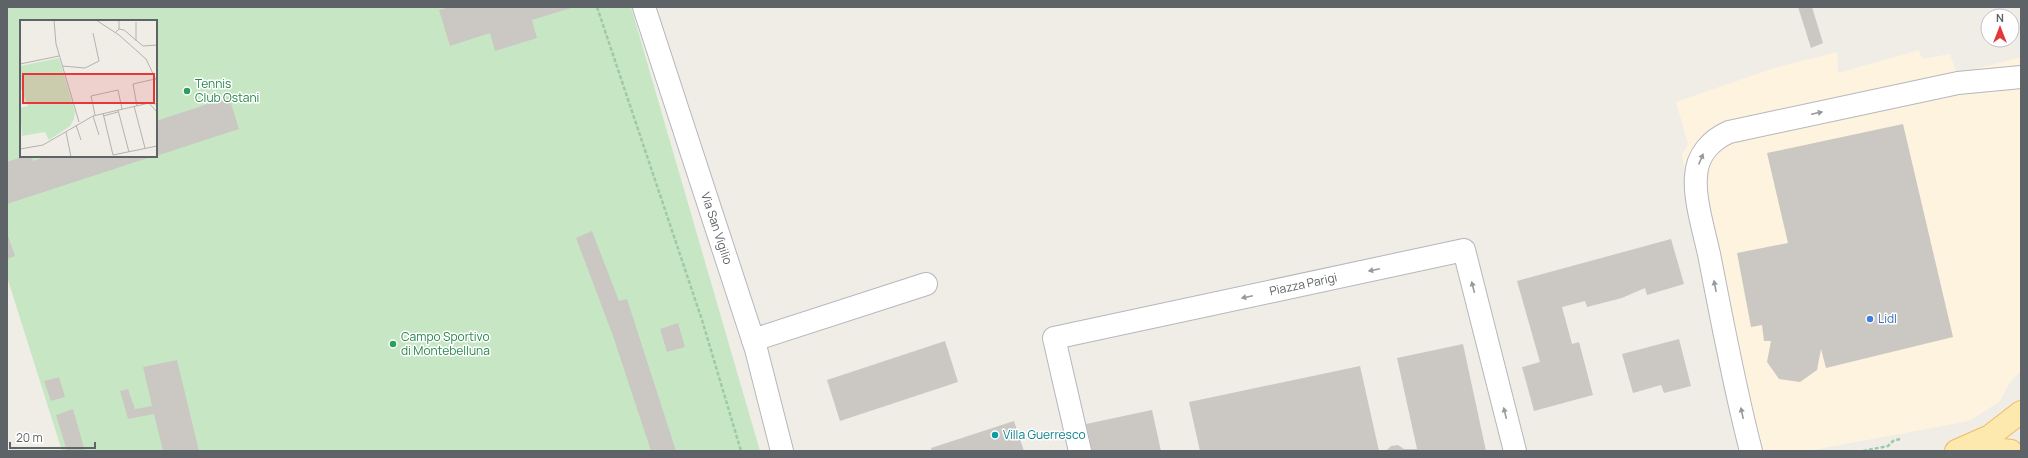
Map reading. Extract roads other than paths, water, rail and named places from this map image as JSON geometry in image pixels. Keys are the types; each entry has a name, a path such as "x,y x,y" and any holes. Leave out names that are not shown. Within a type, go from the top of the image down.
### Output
{"main road":[{"path":"1956,451 1990,436 2021,412"},
{"path":"1967,451 1994,449 2011,451"}],"street":[{"name":"Via San Vigilio","path":"644,7 753,340 782,451"},
{"path":"1751,451 1716,293 1696,187 1697,168 1703,153 1715,140 1729,132 1958,83 2021,77"},
{"name":"Piazza Parigi","path":"1080,451 1054,338 1464,250 1515,451"},
{"path":"753,340 926,284"}],"place":[{"name":"Tennis Club Ostani","path":"187,91"},
{"name":"Lidl","path":"1870,319"},
{"name":"Campo Sportivo di Montebelluna","path":"393,344"},
{"name":"Villa Guerresco","path":"995,435"}]}
